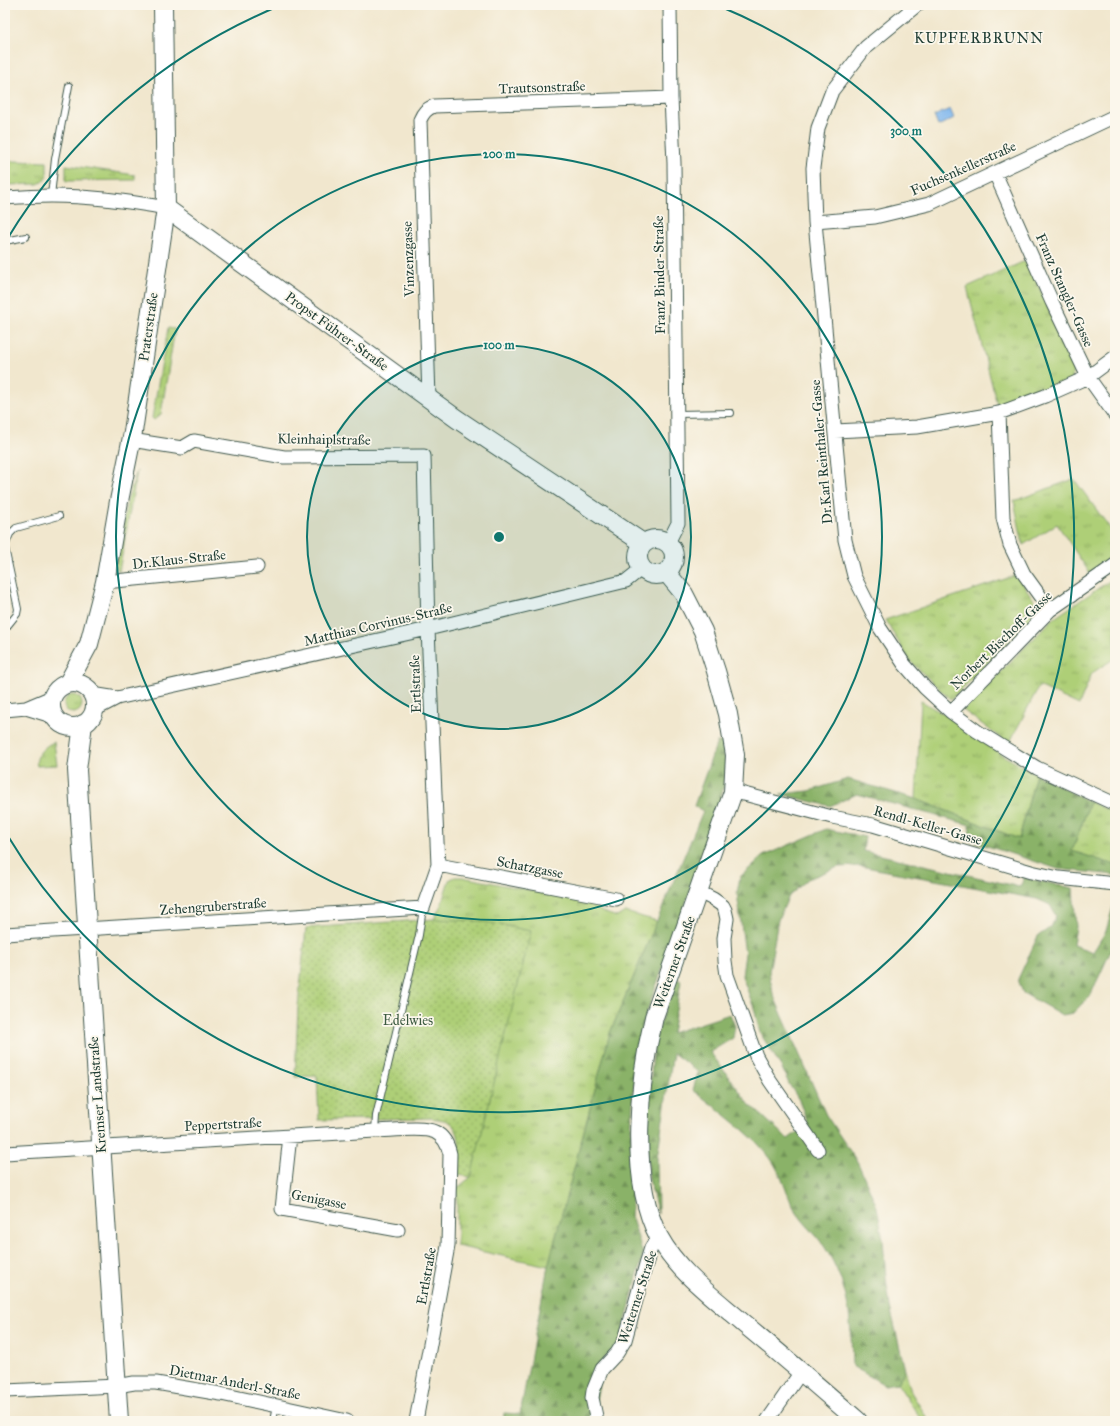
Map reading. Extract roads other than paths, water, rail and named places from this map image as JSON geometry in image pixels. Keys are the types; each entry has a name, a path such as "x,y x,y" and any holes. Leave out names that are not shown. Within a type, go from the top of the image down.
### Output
{"street":[{"name":"Praterstraße","path":"68,683 89,644 105,582 131,440 166,208 163,5"},
{"name":"Franz Binder-Straße","path":"668,543 678,522 674,163 671,98 670,5"},
{"name":"Dr.Karl Reinthaler-Gasse","path":"917,5 866,47 832,91 818,128 813,168 816,222 845,540 854,576 880,628 904,664 925,688 951,712 977,732 1036,768 1115,804"},
{"name":"Trautsonstraße","path":"420,120 422,114 428,108 434,106 671,98"},
{"name":"Fuchsenkellerstraße","path":"816,222 875,217 929,204 1115,116"},
{"name":"Vinzenzgasse","path":"420,120 429,398"},
{"name":"Franz Stangler-Gasse","path":"995,173 1052,302 1088,377 1115,415"},
{"name":"Propst Führer-Straße","path":"5,198 51,196 77,197 139,203 166,208 457,418 643,544"},
{"path":"835,431 917,427 999,413 1045,396 1088,377 1115,357"},
{"path":"999,413 1003,518 1010,545 1024,574 1050,610"},
{"name":"Kleinhaiplstraße","path":"131,440 182,448 194,441 284,457 424,456"},
{"name":"Ertlstraße","path":"423,908 438,866 428,629 424,456"},
{"path":"655,538 668,543 672,548 674,558 673,564 666,572 659,575 653,575 646,573 641,569 637,558 637,553 643,544 655,538"},
{"name":"Norbert Bischoff-Gasse","path":"951,712 1050,610 1115,564"},
{"name":"Dr.Klaus-Straße","path":"105,582 257,567"},
{"name":"Matthias Corvinus-Straße","path":"92,698 117,698 428,629 626,581 641,569"},
{"name":"Weiterner Straße","path":"666,572 684,594 703,631 728,714 735,755 733,792 654,1017 643,1066 639,1133 642,1180 646,1203 658,1236 677,1264 690,1277 858,1421"},
{"name":"Praterstraße","path":"89,644 92,698"},
{"path":"26,708 59,721 73,726 82,724 90,718 92,698 82,685 68,683 57,690 52,697 51,706 59,721"},
{"path":"5,710 26,708 52,697"},
{"name":"Kremser Landstraße","path":"59,721 77,770"},
{"name":"Kremser Landstraße","path":"82,724 77,770 86,930 119,1421"},
{"name":"Rendl-Keller-Gasse","path":"733,792 832,817 873,825 1031,872 1059,878 1115,884"},
{"name":"Schatzgasse","path":"438,866 616,899"},
{"path":"699,892 713,899 726,910 727,919 724,938 727,975 756,1056 770,1081 818,1150"},
{"name":"Zehengruberstraße","path":"5,934 423,908"},
{"name":"Peppertstraße","path":"5,1153 424,1129 434,1132 441,1137"},
{"name":"Genigasse","path":"290,1136 282,1209 398,1230"},
{"name":"Ertlstraße","path":"416,1421 448,1246 450,1154 448,1146 441,1137"},
{"name":"Weiterner Straße","path":"597,1421 592,1398 593,1391 602,1369 617,1353 625,1340 651,1248 658,1236"},
{"path":"767,1421 801,1372"},
{"name":"Dietmar Anderl-Straße","path":"5,1391 117,1386 134,1383 156,1382 221,1394 347,1421"}],"lane":[{"path":"51,196 55,159 69,86"},
{"path":"5,241 26,237"},
{"path":"677,414 731,413"},
{"path":"5,629 17,614 18,609 5,547 10,534 16,528 59,516"},
{"path":"375,1131 376,1116 419,935 423,908"},
{"path":"272,1421 276,1406"}],"water":[{"path":"950,109 954,118 938,126 934,116"}],"district":[{"name":"KUPFERBRUNN","path":"979,38"}],"park label":[{"name":"Edelwies","path":"408,1020"}]}
